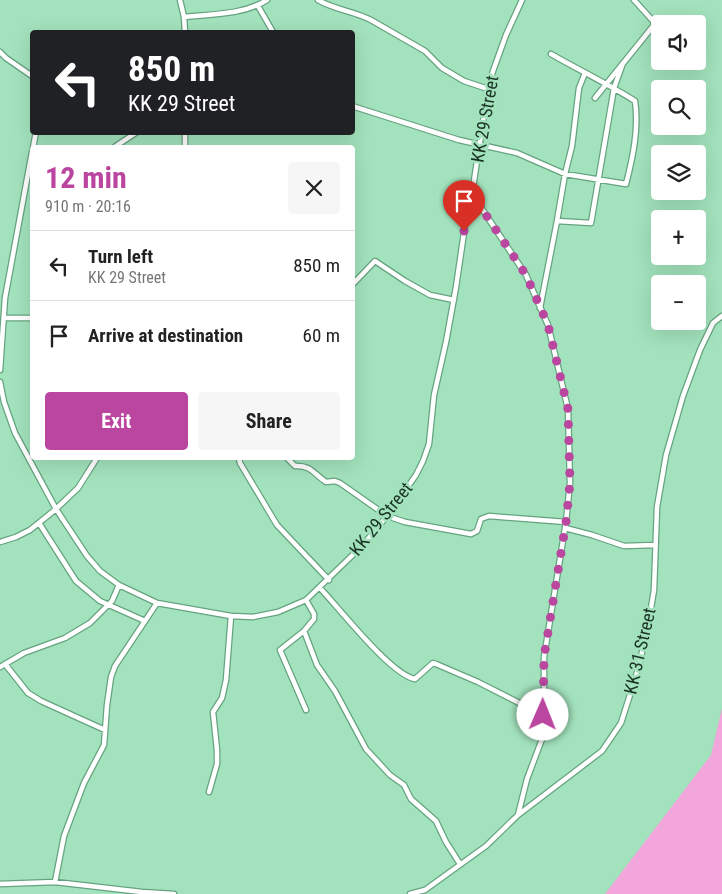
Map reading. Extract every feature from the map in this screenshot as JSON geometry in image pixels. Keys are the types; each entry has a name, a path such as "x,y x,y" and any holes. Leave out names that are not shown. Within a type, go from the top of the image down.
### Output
{"street":[{"path":"180,0 185,30"},
{"path":"184,17 237,11 258,6 267,0"},
{"path":"318,0 332,7 371,20 425,51 440,67 464,81 488,89"},
{"name":"KK 29 Street","path":"30,460 56,509 86,556 100,571 118,585 157,603 230,616 253,616 278,612 306,600 329,580 363,545 387,516 416,475 429,444 434,396 454,300 488,89 506,35 522,0"},
{"path":"595,98 654,23 634,0"},
{"path":"258,6 272,30"},
{"path":"0,52 30,75"},
{"path":"355,107 480,145 517,153 565,174 626,184 633,159 637,115 635,101 606,83 551,54"},
{"path":"557,222 591,223 614,88 623,63"},
{"path":"540,309 572,146 579,88 585,73"},
{"path":"118,145 132,135"},
{"path":"0,370 5,298 30,170"},
{"path":"472,194 526,275 548,325 568,409 570,483 566,522 544,657 542,739 527,779 518,815"},
{"path":"355,281 375,261 430,294 454,300"},
{"name":"KK 31 Street","path":"410,894 425,890 486,846 518,815 602,751 621,723 636,676 647,632 654,590 657,506 662,473 682,396 708,332 716,320 722,316"},
{"path":"4,318 30,318"},
{"name":"KK 29 Street","path":"0,382 4,402 16,433 30,460"},
{"path":"0,542 30,530 56,509 78,488 96,460"},
{"path":"239,460 277,525 329,580"},
{"path":"289,460 295,466 309,468 326,482 335,481 340,483 387,516 405,522 472,534 477,531 481,519 489,516 566,522"},
{"path":"39,523 76,581 100,601 145,621"},
{"path":"565,528 624,546 655,545"},
{"path":"0,667 24,653 65,638 90,623 109,605 118,585"},
{"path":"320,588 378,653 400,673 415,679 433,663 478,682 543,715"},
{"path":"306,600 314,614 314,619 304,631 280,650 306,710"},
{"path":"55,882 64,836 84,783 102,750 111,677 115,666 157,603"},
{"path":"209,792 217,764 213,712 222,698 226,680 230,616"},
{"path":"304,631 317,665 335,691 366,749 390,775 404,785 411,799 436,821 446,842 460,864"},
{"path":"5,664 28,693 41,701 105,730"},
{"path":"0,884 55,882 174,894"}],"shaded area":[{"path":"722,708 722,894 605,894 711,755"}],"route":[{"path":"464,231 472,194 526,275 548,325 568,409 570,483 566,522 544,657 543,715"}]}
